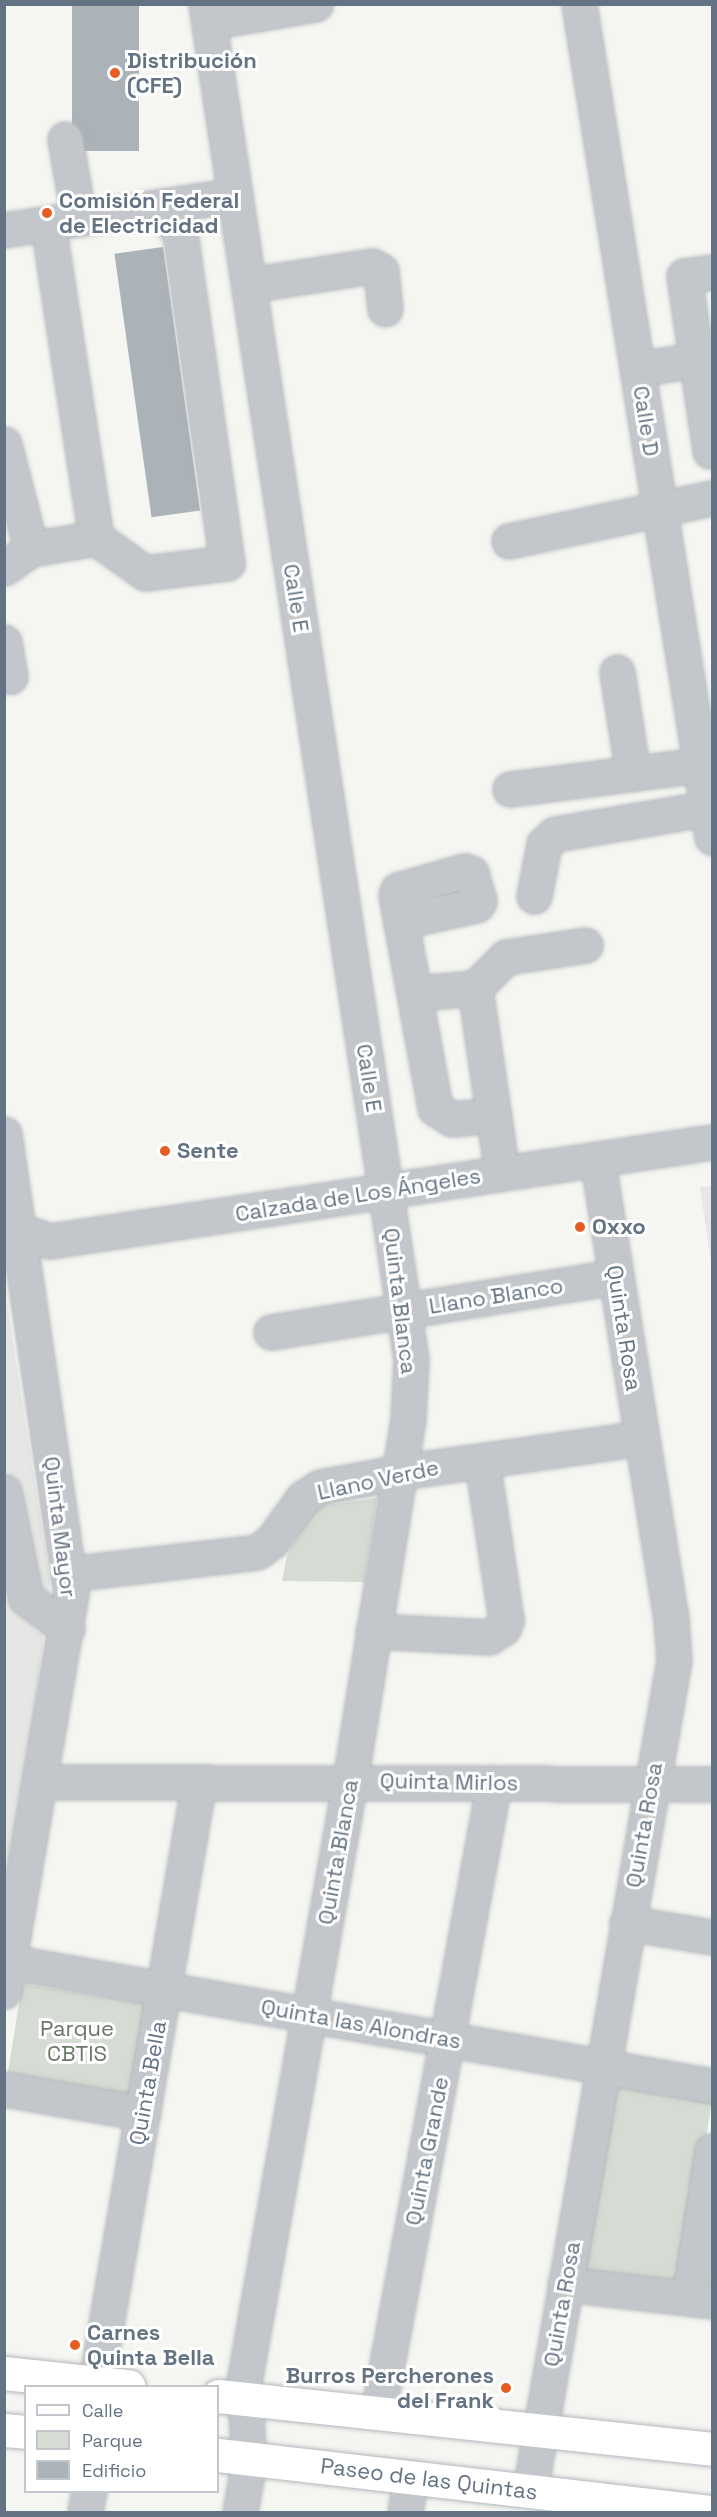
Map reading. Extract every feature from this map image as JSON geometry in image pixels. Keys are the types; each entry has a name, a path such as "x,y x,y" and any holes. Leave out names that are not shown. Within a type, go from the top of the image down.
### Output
{"main road":[{"path":"4,2373 117,2385"},
{"path":"231,2398 712,2449"},
{"path":"4,2430 24,2432"},
{"name":"Paseo de las Quintas","path":"233,2456 530,2491 566,2504 712,2512"}],"street":[{"path":"208,13 315,4"},
{"name":"Calle D","path":"579,4 710,823"},
{"name":"Calle E","path":"208,13 386,1191"},
{"path":"65,139 63,221 96,538"},
{"path":"4,230 235,195"},
{"path":"4,568 31,549 96,538 146,573 227,563 180,231 154,207"},
{"path":"249,285 372,266 381,271 386,309"},
{"path":"712,272 684,276 710,451 712,450"},
{"path":"638,369 696,360"},
{"path":"4,444 31,549"},
{"path":"508,541 712,498"},
{"path":"4,642 10,676"},
{"path":"617,672 633,774"},
{"path":"510,789 701,765"},
{"path":"534,896 544,844 555,834 710,823"},
{"path":"402,921 435,1108 452,1119 494,1115"},
{"path":"414,993 475,988 506,957 585,945"},
{"path":"475,988 502,1173"},
{"name":"Quinta Mayor","path":"4,1134 17,1318 71,1593 67,1628 7,1976"},
{"name":"Calzada de Los Ángeles","path":"13,1245 712,1142"},
{"name":"Quinta Rosa","path":"530,2491 651,1783 672,1677 674,1643 597,1159"},
{"name":"Quinta Blanca","path":"240,2512 233,2456 231,2398 244,2383 310,2015 400,1472 411,1382 411,1359 386,1191"},
{"name":"Llano Blanco","path":"271,1332 615,1277"},
{"name":"Llano Verde","path":"68,1574 257,1552 272,1541 310,1492 320,1487 400,1472 642,1438"},
{"path":"374,1631 489,1637 503,1628 506,1620 482,1461"},
{"path":"4,1492 26,1598 67,1628"},
{"name":"Quinta Mirlos","path":"41,1782 350,1781 712,1784"},
{"name":"Quinta Bella","path":"96,2383 199,1782"},
{"name":"Quinta Grande","path":"378,2413 494,1783"},
{"path":"627,1923 712,1937"},
{"name":"Quinta las Alondras","path":"7,1976 164,1989 712,2086"},
{"path":"4,2089 143,2113"},
{"path":"565,2284 701,2300 712,2151"},
{"path":"405,2512 411,2477"},
{"path":"85,2512 89,2493"}],"shaded area":[{"path":"712,1186 712,1269 700,1187"},
{"path":"4,1284 50,1581 35,1708 5,1883"}],"green space":[{"path":"377,1498 364,1582 282,1581 287,1556 313,1507"},
{"name":"Parque CBTIS","path":"22,1984 146,2004 132,2097 7,2077"},
{"path":"613,2086 712,2102 683,2286 584,2271"}],"building":[{"name":"Distribución (CFE)","path":"72,4 139,4 139,151 72,151"},
{"path":"163,247 200,510 151,517 114,254"}],"place":[{"name":"Distribución (CFE)","path":"115,73"},
{"name":"Comisión Federal de Electricidad","path":"47,213"},
{"name":"Sente","path":"165,1151"},
{"name":"Oxxo","path":"580,1227"},
{"name":"Carnes Quinta Bella","path":"75,2345"},
{"name":"Burros Percherones del Frank","path":"506,2388"}]}
